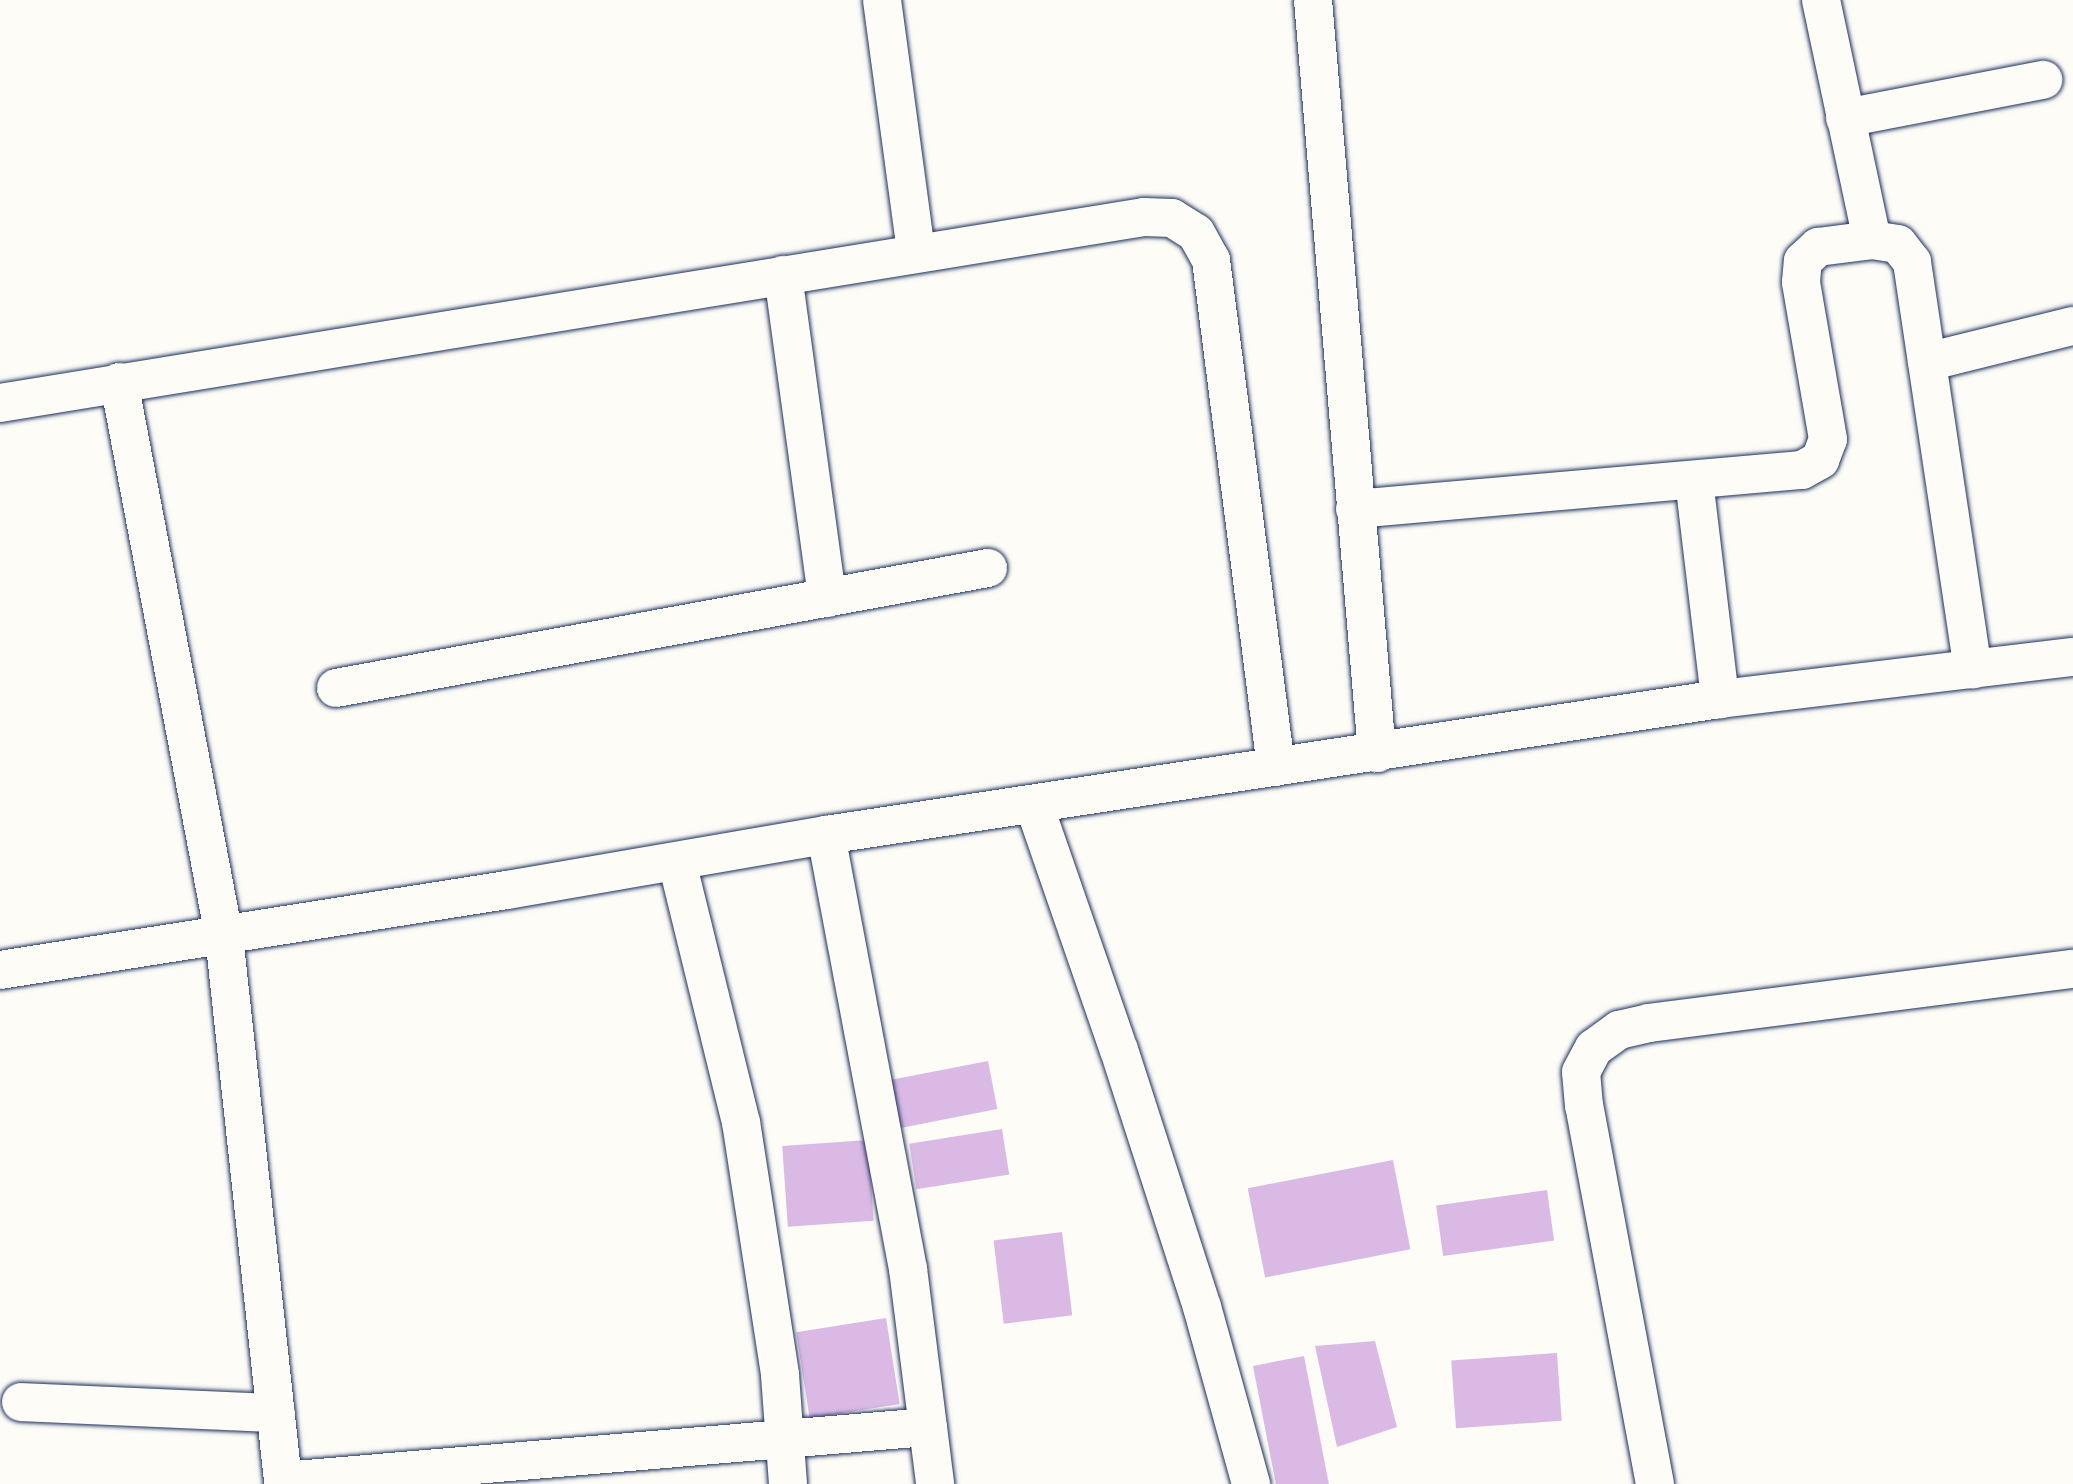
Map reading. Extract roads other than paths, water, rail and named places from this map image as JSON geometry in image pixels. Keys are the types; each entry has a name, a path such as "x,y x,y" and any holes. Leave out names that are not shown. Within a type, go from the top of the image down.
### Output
{"main road":[{"path":"882,0 916,253"},
{"path":"1313,0 1377,753"},
{"path":"1821,0 1872,240"},
{"path":"1845,118 2043,80"},
{"path":"0,403 1144,217 1172,218 1196,233 1211,260 1276,767"},
{"path":"1355,509 1802,470 1820,460 1828,439 1801,282 1802,261 1818,247 1872,240 1898,244 1912,262 1973,669"},
{"path":"783,275 827,598"},
{"path":"1927,362 2073,326"},
{"path":"119,382 225,936 283,1483 928,1427"},
{"path":"1694,480 1720,699"},
{"path":"336,688 988,568"},
{"path":"0,970 225,936 826,835 1720,699 2073,657"},
{"path":"1034,805 1119,1050 1202,1307 1251,1484"},
{"path":"826,835 908,1269 935,1484"},
{"path":"677,862 741,1122 780,1375 788,1484"},
{"path":"1655,1484 1584,1106 1581,1072 1594,1048 1619,1030 1648,1023 2073,969"},
{"path":"21,1402 276,1413"}]}
